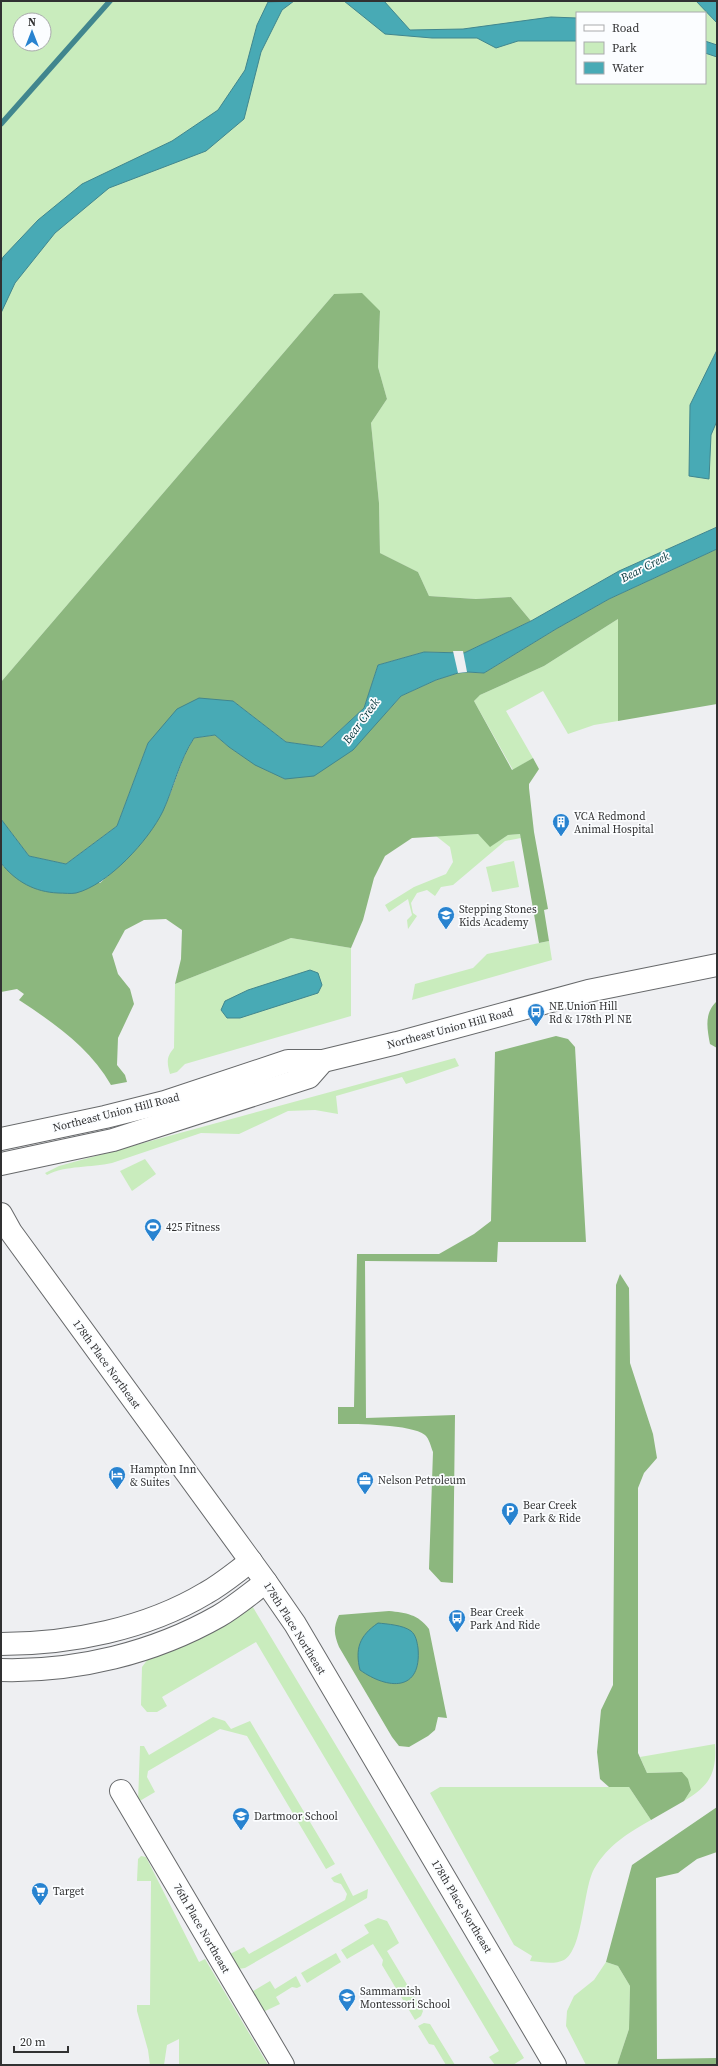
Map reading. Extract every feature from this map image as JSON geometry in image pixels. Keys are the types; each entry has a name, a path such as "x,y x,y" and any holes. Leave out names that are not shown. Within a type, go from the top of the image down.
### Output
{"street":[{"name":"Northeast Union Hill Road","path":"1,1139 105,1117 165,1102 288,1061 323,1061 588,991 717,965"},
{"name":"Northeast Union Hill Road","path":"1,1164 114,1140 170,1123 309,1077 323,1061"},
{"name":"178th Place Northeast","path":"1,1214 11,1232 266,1582 302,1637 550,2063"},
{"path":"1,1644 58,1642 129,1626 163,1614 206,1594 251,1561"},
{"path":"1,1670 62,1667 132,1653 173,1638 220,1616 266,1582"},
{"name":"76th Place Northeast","path":"121,1791 283,2065"}],"green space":[{"path":"1,1 717,1 717,527 619,571 531,621 511,597 476,599 429,596 418,572 380,553 379,503 371,423 387,399 378,367 380,311 334,294 1,682"},
{"path":"362,293 380,311 378,367 387,399 371,423 379,503 380,553 418,572 429,596 476,599 511,597 531,621 464,653 424,652 378,665 364,708 322,747 286,742 233,701 148,743 117,826 66,864 29,856 1,819 1,682 334,294"},
{"path":"717,549 717,704 618,721 618,619 544,666 480,695 474,701 512,770 533,758 539,769 529,784 529,788 534,832 548,909 544,910 549,941 539,943 520,834 508,835 490,847 478,834 412,838 385,856 374,878 363,920 351,948 291,938 175,984 181,959 182,930 166,919 144,920 125,930 112,954 118,974 130,989 134,1004 118,1038 117,1065 125,1075 127,1082 111,1085 93,1059 82,1048 58,1027 19,1000 24,994 17,989 1,992 1,863 4,867 100,883 150,832 166,803 184,756 194,738 215,735 248,760 285,779 384,715 401,696 436,680 458,673 484,673 609,599"},
{"path":"618,619 618,721 594,725 568,734 543,691 506,711 533,758 513,770 474,701 480,695 544,666"},
{"path":"478,834 491,846 508,835 520,834 521,838 505,841 453,885 441,887 435,896 427,890 417,893 411,903 413,913 417,916 408,929 407,920 412,915 408,899 389,912 385,905 414,887 446,874 453,862 450,847 436,836"},
{"path":"514,861 519,887 492,892 486,867"},
{"path":"291,938 351,948 351,1016 185,1064 177,1072 170,1074 168,1060 174,1048 175,984"},
{"path":"549,941 552,960 412,1000 415,984 473,968 487,954"},
{"path":"717,1001 717,1048 710,1044 707,1027 708,1016"},
{"path":"556,1036 568,1039 575,1047 586,1242 498,1242 497,1262 365,1261 366,1418 455,1415 453,1583 441,1582 429,1569 433,1452 428,1438 418,1431 396,1427 338,1424 338,1407 354,1407 357,1254 439,1254 474,1234 491,1221 495,1052"},
{"path":"455,1058 459,1066 406,1084 402,1077 336,1096 338,1114 315,1110 288,1111 239,1134 201,1133 112,1163 70,1168 47,1175 45,1173 59,1166"},
{"path":"145,1159 156,1174 132,1191 120,1171"},
{"path":"620,1274 629,1288 630,1363 653,1434 657,1458 644,1473 638,1488 638,1753 647,1773 682,1772 688,1779 691,1790 684,1801 651,1820 629,1787 609,1787 600,1779 597,1752 601,1710 613,1685 616,1285"},
{"path":"251,1604 524,2058 513,2065 495,2065 489,2057 499,2051 256,1642 162,1697 167,1706 157,1712 147,1712 141,1705 142,1667 148,1659"},
{"path":"389,1611 416,1617 429,1629 447,1718 438,1717 435,1730 409,1747 399,1746 392,1737 339,1647 335,1635 335,1627 339,1615"},
{"path":"213,1717 225,1721 231,1729 250,1721 335,1864 326,1869 247,1736 220,1729 148,1771 147,1777 155,1792 138,1802 140,1746 144,1746 149,1755"},
{"path":"715,1744 715,1763 710,1778 700,1790 684,1801 691,1790 682,1772 647,1773 640,1757"},
{"path":"440,1787 629,1787 651,1820 626,1835 612,1846 594,1869 587,1890 579,1932 570,1954 560,1962 547,1963 530,1961 532,1956 514,1945 430,1793"},
{"path":"717,1807 717,1852 697,1859 678,1873 656,1878 657,2059 717,2058 717,2065 617,2065 629,2029 630,1986 618,1966 606,1962 632,1865"},
{"path":"141,1856 146,1857 199,1962 205,1959 268,2065 179,2065 179,2039 167,2045 164,2065 150,2065 148,2050 137,2011 137,2005 150,2005 151,1881 137,1881 138,1859"},
{"path":"341,1873 353,1896 368,1889 367,1898 245,1968 238,1969 228,1955 244,1947 249,1954 345,1900 347,1894 341,1884 334,1882 331,1878"},
{"path":"378,1918 387,1921 399,1943 387,1951 423,2011 421,2016 415,2020 382,1965 383,1960 373,1944 347,1959 341,1950 369,1933 364,1925"},
{"path":"336,1953 341,1962 307,1983 301,1973"},
{"path":"606,1962 618,1966 630,1986 629,2029 617,2065 586,2065 566,2026 567,2011 574,1996 594,1980"},
{"path":"296,1976 301,1986 297,1988 292,1987 276,1997 280,2004 263,2012 251,1998 253,1991 270,1981 275,1989"},
{"path":"424,2023 430,2024 455,2065 446,2065 434,2045 429,2044 418,2026"}],"water":[{"path":"294,1 282,10 261,52 244,119 206,151 109,188 55,233 15,283 1,313 1,263 3,257 38,220 82,184 172,141 218,110 245,70 257,25 268,2"},
{"path":"344,1 384,1 410,30 463,29 551,17 576,18 576,41 518,41 496,48 477,38 432,38 385,34"},
{"path":"696,1 717,1 717,23"},
{"path":"706,41 717,45 717,57 706,53"},
{"path":"717,350 717,421 711,435 709,479 689,476 690,405"},
{"name":"Bear Creek","path":"717,527 717,549 609,599 484,673 458,673 436,680 401,696 353,750 314,776 285,779 255,765 215,735 194,738 180,765 167,802 157,823 138,848 126,860 101,881 88,888 76,893 42,891 20,881 1,863 1,819 29,856 66,864 117,826 148,743 177,709 199,698 233,701 286,742 322,747 364,708 378,665 424,652 464,653 531,621 619,571"},
{"path":"310,970 318,973 322,985 318,993 240,1018 227,1018 221,1010 225,1001 248,990"},
{"path":"378,1623 404,1627 414,1634 418,1648 418,1662 415,1673 409,1680 401,1683 381,1681 360,1670 358,1649 366,1633"}],"pier":[{"path":"453,651 463,651 467,672 458,673"}],"waterway":[{"path":"1,124 110,1"}],"place":[{"name":"VCA Redmond Animal Hospital","path":"561,837"},
{"name":"Stepping Stones Kids Academy","path":"446,930"},
{"name":"NE Union Hill Rd & 178th Pl NE","path":"536,1027"},
{"name":"425 Fitness","path":"153,1242"},
{"name":"Hampton Inn & Suites","path":"117,1490"},
{"name":"Nelson Petroleum","path":"365,1495"},
{"name":"Bear Creek Park & Ride","path":"510,1526"},
{"name":"Bear Creek Park And Ride","path":"457,1633"},
{"name":"Dartmoor School","path":"241,1831"},
{"name":"Target","path":"40,1906"},
{"name":"Sammamish Montessori School","path":"347,2012"}]}
